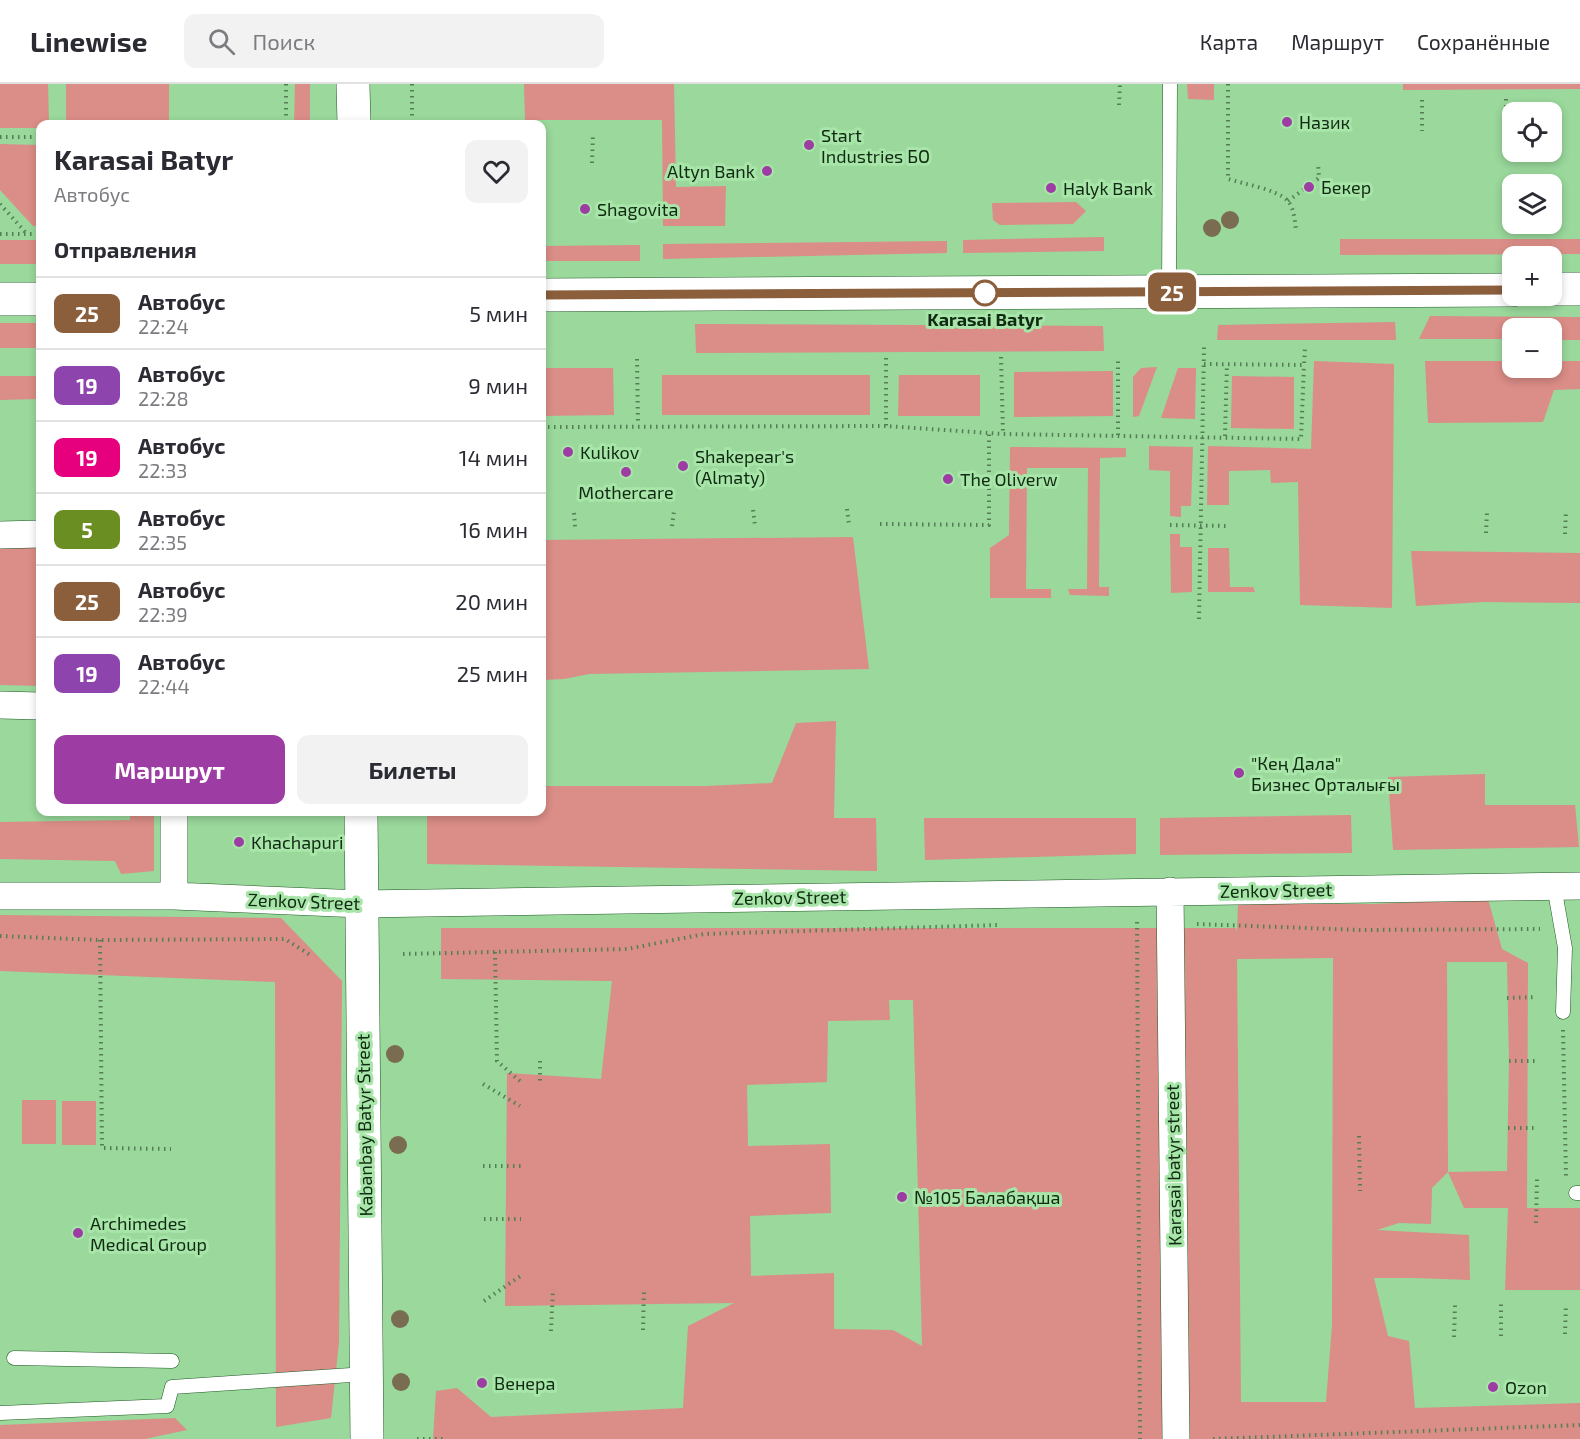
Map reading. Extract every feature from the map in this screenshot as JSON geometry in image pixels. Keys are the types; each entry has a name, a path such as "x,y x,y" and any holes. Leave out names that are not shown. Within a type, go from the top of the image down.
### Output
{"main road":[{"path":"353,84 354,120"},
{"path":"1562,289 1580,289"},
{"path":"546,295 1502,290"},
{"path":"0,299 36,299"},
{"name":"Kabanbay Batyr Street","path":"360,816 367,1439"}],"street":[{"path":"0,535 36,534"},
{"path":"0,705 36,706"},
{"path":"174,816 174,896"},
{"name":"Zenkov Street","path":"0,896 174,896 361,904 1567,886"},
{"name":"Karasai batyr street","path":"1170,891 1176,1439"}],"lane":[{"path":"1169,292 1170,84"},
{"path":"1563,1012 1565,948 1561,927 1567,886"},
{"path":"14,1358 172,1361"},
{"path":"0,1413 167,1406 172,1387 366,1374"}],"path":[{"path":"286,84 286,120"},
{"path":"412,84 412,120"},
{"path":"1119,105 1120,84"},
{"path":"1228,84 1228,179 1276,194 1288,201 1294,213 1296,231"},
{"path":"1422,100 1422,131"},
{"path":"592,163 593,134"},
{"path":"0,137 36,137"},
{"path":"1288,201 1318,178 1318,163"},
{"path":"0,204 27,234"},
{"path":"0,234 36,234"},
{"path":"1199,619 1204,347"},
{"path":"546,427 886,426 1003,434 1302,438 1305,347"},
{"path":"1001,357 1003,434"},
{"path":"886,358 886,426"},
{"path":"637,359 638,425"},
{"path":"1118,435 1119,359"},
{"path":"1204,364 1304,365"},
{"path":"1225,436 1227,364"},
{"path":"880,524 989,525 989,433"},
{"path":"847,509 849,524"},
{"path":"753,510 755,525"},
{"path":"672,526 674,511"},
{"path":"1565,534 1566,511"},
{"path":"1486,533 1487,512"},
{"path":"574,513 575,527"},
{"path":"1170,525 1229,526"},
{"path":"1125,922 1359,930 1561,927"},
{"path":"1137,922 1140,1439"},
{"path":"403,954 627,949 704,934 998,925"},
{"path":"0,936 100,940 285,939 310,955"},
{"path":"100,940 102,1148 171,1149"},
{"path":"495,952 497,1061 520,1082"},
{"path":"1507,998 1537,997"},
{"path":"1563,1012 1566,1182 1570,1194 1578,1193"},
{"path":"540,1061 540,1081"},
{"path":"1509,1061 1537,1061"},
{"path":"483,1084 520,1106"},
{"path":"1508,1128 1537,1128"},
{"path":"1359,1136 1360,1191"},
{"path":"483,1166 521,1166"},
{"path":"1536,1223 1537,1178"},
{"path":"484,1219 521,1219"},
{"path":"484,1301 522,1275"},
{"path":"551,1331 553,1289"},
{"path":"643,1330 644,1289"},
{"path":"1501,1304 1501,1336"},
{"path":"1565,1334 1566,1304"},
{"path":"1454,1337 1455,1305"},
{"path":"1213,1439 1580,1425"},
{"path":"417,1439 443,1439"}],"shaded area":[{"path":"0,84 48,84 49,120 36,120 36,128 0,128"},
{"path":"66,84 169,84 169,120 66,120"},
{"path":"295,84 310,84 310,120 294,120"},
{"path":"524,84 674,84 676,187 726,186 725,226 663,226 662,120 525,120"},
{"path":"1187,84 1214,84 1214,100 1188,99"},
{"path":"1403,84 1580,84 1580,89 1403,90"},
{"path":"0,144 36,145 36,226 33,226 0,190"},
{"path":"1076,202 1086,211 1073,224 1000,225 993,220 992,203"},
{"path":"1104,237 1104,251 963,253 963,240"},
{"path":"1340,239 1580,239 1580,254 1562,254 1562,246 1502,246 1502,254 1340,255"},
{"path":"0,240 36,240 36,264 0,264"},
{"path":"947,241 947,253 663,259 663,244"},
{"path":"640,245 640,261 546,261 546,246"},
{"path":"1430,316 1580,317 1580,340 1562,340 1562,318 1502,318 1502,339 1419,339"},
{"path":"1395,322 1396,340 1217,340 1218,325"},
{"path":"0,323 36,323 36,348 0,348"},
{"path":"695,324 1103,326 1104,351 696,353"},
{"path":"1314,361 1394,364 1392,608 1300,605 1298,482 1271,483 1270,470 1229,471 1229,505 1207,505 1208,446 1311,449"},
{"path":"1425,361 1502,361 1502,378 1562,378 1562,361 1580,361 1580,389 1554,390 1543,422 1428,423"},
{"path":"1157,367 1139,416 1133,417 1133,377 1141,368"},
{"path":"546,368 613,368 614,415 546,416"},
{"path":"1178,368 1196,368 1195,419 1161,418"},
{"path":"1113,371 1113,416 1014,417 1014,372"},
{"path":"662,375 870,375 870,415 662,415"},
{"path":"899,375 980,375 980,416 898,416"},
{"path":"0,376 36,376 36,399 0,400"},
{"path":"1232,376 1294,377 1294,429 1231,428"},
{"path":"1149,446 1193,447 1191,506 1181,506 1181,517 1170,516 1170,471 1149,470"},
{"path":"1010,447 1126,448 1126,457 1100,458 1099,587 1109,587 1109,596 1070,595 1068,589 1087,589 1088,468 1027,468 1026,589 1051,589 1051,598 990,598 990,548 1009,535"},
{"path":"1170,534 1180,534 1180,547 1192,547 1192,592 1171,593"},
{"path":"853,537 869,669 589,674 546,680 546,540"},
{"path":"36,547 36,686 0,685 0,548"},
{"path":"1208,548 1229,548 1230,587 1253,587 1255,592 1208,592"},
{"path":"1411,551 1580,553 1580,603 1484,602 1416,606"},
{"path":"836,721 834,818 876,818 877,871 427,864 427,816 546,816 546,786 706,786 772,783 796,723"},
{"path":"1485,774 1485,805 1575,805 1579,847 1393,850 1388,777"},
{"path":"1351,815 1352,853 1160,855 1160,818"},
{"path":"130,816 154,816 154,871 121,874 115,861 0,859 0,822 130,820"},
{"path":"924,818 1136,818 1136,854 925,860"},
{"path":"1488,899 1502,949 1528,963 1527,1208 1580,1208 1580,1290 1505,1290 1508,1208 1464,1208 1448,1172 1432,1188 1431,1224 1399,1223 1377,1230 1469,1235 1470,1280 1374,1278 1388,1336 1409,1341 1415,1408 1580,1403 1580,1439 433,1439 436,1391 457,1388 491,1417 683,1408 688,1326 734,1303 505,1306 507,1073 601,1079 612,981 441,979 441,928 1236,928 1237,932 1238,904 1373,904","holes":["1333,958 1332,1325 1326,1402 1241,1402 1237,959","1447,962 1507,962 1509,1061 1507,1171 1448,1172","889,1000 913,1000 922,1346 893,1330 834,1329 834,1273 751,1276 750,1216 831,1213 830,1144 748,1146 747,1085 827,1082 828,1021 890,1020"]},
{"path":"0,915 281,918 342,981 339,1342 331,1418 276,1427 275,982 0,971"},
{"path":"22,1100 56,1100 56,1144 22,1144"},
{"path":"62,1101 96,1101 96,1145 62,1145"},
{"path":"175,1418 187,1430 145,1439 0,1439 0,1425"}],"bus line":[{"name":"25","path":"546,295 1502,290"}],"place":[{"name":"Назик","path":"1287,122"},
{"name":"Start Industries БО","path":"809,145"},
{"name":"Altyn Bank","path":"767,171"},
{"name":"Бекер","path":"1309,187"},
{"name":"Halyk Bank","path":"1051,188"},
{"name":"Shagovita","path":"585,209"},
{"name":"Karasai Batyr","path":"985,293"},
{"name":"Kulikov","path":"568,452"},
{"name":"Shakepear's (Almaty)","path":"683,466"},
{"name":"Mothercare","path":"626,472"},
{"name":"The Oliverw","path":"948,479"},
{"name":"\"Кең Дала\" Бизнес Орталығы","path":"1239,773"},
{"name":"Khachapuri","path":"239,842"},
{"name":"№105 Балабақша","path":"902,1197"},
{"name":"Archimedes Medical Group","path":"78,1233"},
{"name":"Венера","path":"482,1383"},
{"name":"Ozon","path":"1493,1387"}]}
